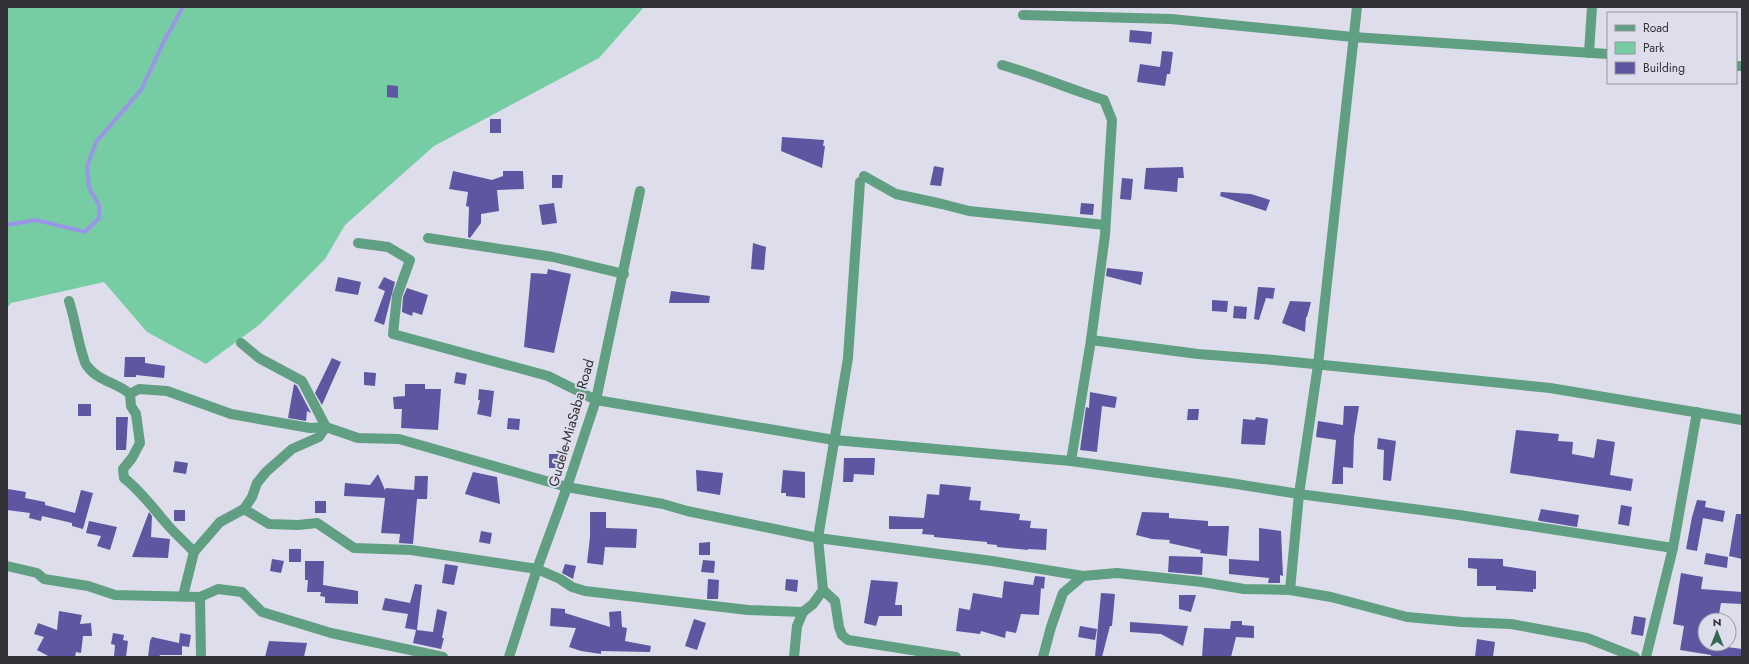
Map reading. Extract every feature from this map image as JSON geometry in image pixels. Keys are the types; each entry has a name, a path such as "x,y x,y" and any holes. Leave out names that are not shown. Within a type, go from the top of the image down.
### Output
{"street":[{"path":"1290,590 1299,494 1318,365 1357,7"},
{"path":"1588,53 1592,7"},
{"path":"1023,14 1171,19 1353,37 1607,54"},
{"path":"1002,65 1033,74 1062,86 1104,100 1112,120 1105,225 1091,340 1071,461"},
{"path":"794,657 797,626 803,612 819,597 823,590 818,538 848,358 862,179 896,194 969,211 1105,225"},
{"name":"Gudele-MiaSaba Road","path":"509,657 537,569 568,487 596,400 624,274 640,191"},
{"path":"428,238 553,257 624,274"},
{"path":"358,243 388,247 410,260 397,296 393,334 548,376 596,400 834,440 1071,461 1299,494 1459,515 1673,548"},
{"path":"69,301 74,315 78,342 88,367 102,378 124,388 130,394 131,406 136,414 140,443 132,458 123,469 124,478 146,498 167,525 194,552"},
{"path":"1091,340 1198,354 1274,360 1550,388 1742,420"},
{"path":"241,343 259,358 302,381 326,427"},
{"path":"130,394 139,389 167,392 190,398 212,408 231,414 310,428 326,427 358,438 399,439 568,487 663,504 687,511 818,538 992,561 1083,576 1118,573 1202,582 1244,589 1290,590 1331,597 1407,617 1462,622 1512,624 1587,638 1635,657"},
{"path":"1646,657 1673,548 1697,412"},
{"path":"183,596 194,552 220,522 244,509 252,498 257,484 266,472 292,449 319,437 326,427"},
{"path":"244,509 269,524 298,525 317,523 354,548 412,550 537,569 572,587 585,591 748,610 803,612"},
{"path":"7,566 37,573 44,579 88,586 115,595 200,597 218,589 242,592 262,612 331,633 443,657"},
{"path":"1043,657 1063,593 1083,576"},
{"path":"823,590 834,601 839,627 842,635 848,640 956,657"},
{"path":"200,597 201,657"}],"green space":[{"path":"7,7 644,7 599,58 434,146 345,225 325,259 259,325 206,364 147,332 104,282 11,303 7,308"}],"building":[{"path":"1130,30 1152,32 1151,44 1129,42"},
{"path":"1162,51 1173,52 1170,74 1167,74 1165,86 1137,82 1140,64 1160,67"},
{"path":"387,85 398,86 398,98 387,97"},
{"path":"490,119 501,119 501,133 490,133"},
{"path":"782,137 824,140 823,146 825,146 822,168 781,151"},
{"path":"934,166 944,168 941,186 930,185"},
{"path":"1183,167 1184,178 1178,178 1177,192 1144,189 1146,168"},
{"path":"453,171 492,180 503,176 503,171 523,171 524,189 497,190 499,211 481,214 481,223 470,238 468,237 469,207 466,206 468,192 449,189"},
{"path":"552,175 563,175 562,188 552,188"},
{"path":"1122,178 1133,179 1131,200 1120,199"},
{"path":"1221,192 1251,194 1270,200 1266,211 1220,196"},
{"path":"554,203 557,223 542,225 539,205"},
{"path":"1081,203 1094,204 1093,215 1080,214"},
{"path":"753,243 766,247 764,270 751,269"},
{"path":"1107,268 1143,272 1141,285 1106,276"},
{"path":"548,269 571,274 554,353 524,347 531,273 547,274"},
{"path":"338,277 361,282 358,295 335,291"},
{"path":"384,277 395,282 384,325 374,321 385,291 378,288"},
{"path":"1258,287 1275,288 1273,299 1266,298 1259,320 1254,319"},
{"path":"407,288 428,295 422,315 413,312 412,316 402,312 403,297"},
{"path":"671,291 710,296 709,303 669,303"},
{"path":"1212,300 1228,301 1227,312 1212,311"},
{"path":"1290,301 1311,302 1306,317 1305,332 1282,323"},
{"path":"1234,306 1247,307 1246,319 1233,318"},
{"path":"125,357 145,357 145,363 165,366 164,378 136,375 136,377 124,377"},
{"path":"332,358 341,362 322,405 315,393"},
{"path":"364,372 376,373 375,386 364,385"},
{"path":"456,372 467,374 465,385 454,383"},
{"path":"294,384 297,386 311,413 307,411 306,421 288,418"},
{"path":"405,384 425,384 425,389 441,389 438,430 401,428 402,409 394,409 393,397 405,396"},
{"path":"479,389 494,391 491,417 477,414 480,400 478,400"},
{"path":"1090,392 1117,397 1115,408 1102,406 1097,452 1080,450 1086,407 1089,408"},
{"path":"78,404 91,404 91,416 78,416"},
{"path":"1344,406 1359,406 1354,437 1353,468 1343,467 1343,484 1332,484 1336,440 1316,437 1318,421 1343,425"},
{"path":"1188,409 1199,409 1198,420 1187,420"},
{"path":"116,417 128,417 126,450 116,450"},
{"path":"1256,417 1268,419 1265,445 1241,444 1243,419 1255,420"},
{"path":"508,418 520,419 519,430 507,429"},
{"path":"1516,430 1559,434 1558,441 1573,442 1572,454 1594,458 1597,439 1615,442 1610,475 1633,479 1631,491 1510,473"},
{"path":"1378,438 1396,441 1391,481 1383,480 1384,450 1377,449"},
{"path":"549,454 560,454 560,468 549,468"},
{"path":"844,458 875,458 874,475 854,474 853,482 843,482"},
{"path":"175,461 188,463 186,474 173,472"},
{"path":"696,470 723,473 720,495 697,491"},
{"path":"783,470 805,472 805,498 786,496 786,493 781,493"},
{"path":"473,472 497,477 500,504 465,494"},
{"path":"378,474 385,490 386,488 414,490 415,476 428,476 427,499 417,499 413,544 399,543 400,534 381,533 385,498 344,496 345,483 370,485"},
{"path":"940,484 971,487 969,500 981,501 980,510 1020,514 1019,520 1031,521 1030,528 1047,529 1046,550 997,547 997,545 987,544 987,542 934,537 934,535 922,534 923,529 889,529 889,516 924,518 927,494 939,495"},
{"path":"8,489 26,492 25,498 45,502 45,505 75,513 81,490 93,493 83,529 72,526 72,523 42,516 41,521 29,518 30,513 7,510"},
{"path":"1697,500 1706,501 1705,507 1725,511 1723,522 1703,518 1697,551 1686,549"},
{"path":"315,501 326,501 326,513 315,513"},
{"path":"1621,505 1632,507 1629,526 1618,524"},
{"path":"1541,509 1579,515 1577,527 1538,520"},
{"path":"174,510 185,510 185,521 174,521"},
{"path":"149,512 152,516 151,537 170,539 168,558 132,557"},
{"path":"590,512 606,512 606,528 637,529 636,548 605,547 603,565 587,563 590,537"},
{"path":"1142,512 1169,513 1169,518 1208,521 1208,526 1229,526 1227,556 1200,553 1201,550 1169,543 1170,540 1152,539 1136,535"},
{"path":"1736,514 1742,514 1742,559 1729,556"},
{"path":"89,521 117,527 110,550 97,546 101,536 86,533"},
{"path":"1259,528 1281,531 1283,576 1280,575 1280,583 1268,583 1269,578 1229,574 1229,559 1259,561"},
{"path":"481,531 492,533 490,544 479,542"},
{"path":"710,542 710,555 699,555 699,543"},
{"path":"289,549 301,549 301,562 289,562"},
{"path":"1706,553 1728,557 1727,568 1704,564"},
{"path":"1169,556 1203,557 1202,575 1168,572"},
{"path":"1468,558 1503,559 1503,566 1536,571 1536,589 1533,589 1533,592 1496,590 1496,586 1477,586 1477,569 1468,568"},
{"path":"272,559 284,561 281,573 270,571"},
{"path":"703,560 715,561 714,573 701,572"},
{"path":"305,561 324,561 323,585 358,591 358,604 325,603 325,597 320,596 321,592 307,592 308,580 305,580"},
{"path":"445,564 458,566 454,585 442,583"},
{"path":"565,564 576,566 573,579 562,573"},
{"path":"1681,573 1703,577 1701,589 1742,592 1742,604 1721,603 1719,612 1697,612 1697,652 1737,652 1737,648 1742,649 1742,657 1711,657 1711,655 1680,650 1684,626 1673,624"},
{"path":"1035,576 1045,577 1044,589 1041,588 1039,615 1021,614 1016,633 1006,631 1005,638 981,631 980,634 956,631 959,608 970,610 973,593 1002,598 1004,581 1033,585"},
{"path":"708,579 719,580 718,599 707,599"},
{"path":"786,579 798,580 797,592 785,590"},
{"path":"871,580 898,582 895,605 902,605 902,616 879,616 876,626 864,623"},
{"path":"415,584 422,585 417,630 433,632 437,609 447,612 442,638 444,638 441,649 413,643 416,630 405,628 408,614 382,610 385,598 410,603"},
{"path":"1101,593 1115,594 1112,626 1110,626 1102,657 1095,657"},
{"path":"1179,595 1196,595 1191,612 1179,609"},
{"path":"551,608 565,609 565,613 610,627 609,612 621,611 622,627 627,628 625,641 651,646 650,652 601,651 601,654 581,651 569,647 576,628 550,626"},
{"path":"59,611 82,615 80,624 91,623 92,636 83,636 81,653 76,652 75,657 50,657 37,650 44,637 34,634 38,623 57,630"},
{"path":"1634,616 1646,618 1643,636 1631,634"},
{"path":"694,619 706,623 697,650 685,646"},
{"path":"1231,621 1242,621 1242,625 1254,626 1254,638 1236,637 1231,657 1202,657 1204,628 1230,629"},
{"path":"1130,622 1188,626 1183,646 1161,634 1130,632"},
{"path":"1080,626 1097,629 1095,640 1078,637"},
{"path":"113,633 124,635 123,640 128,641 126,657 114,657 115,645 111,644"},
{"path":"180,633 191,635 189,647 182,646 182,655 160,655 159,657 148,657 152,637 179,643"},
{"path":"1477,639 1495,642 1493,657 1475,657"},
{"path":"269,641 307,643 304,657 265,657"}],"waterway":[{"path":"7,225 36,220 85,232 99,218 99,205 89,188 87,166 96,142 141,90 164,41 183,7"}]}
